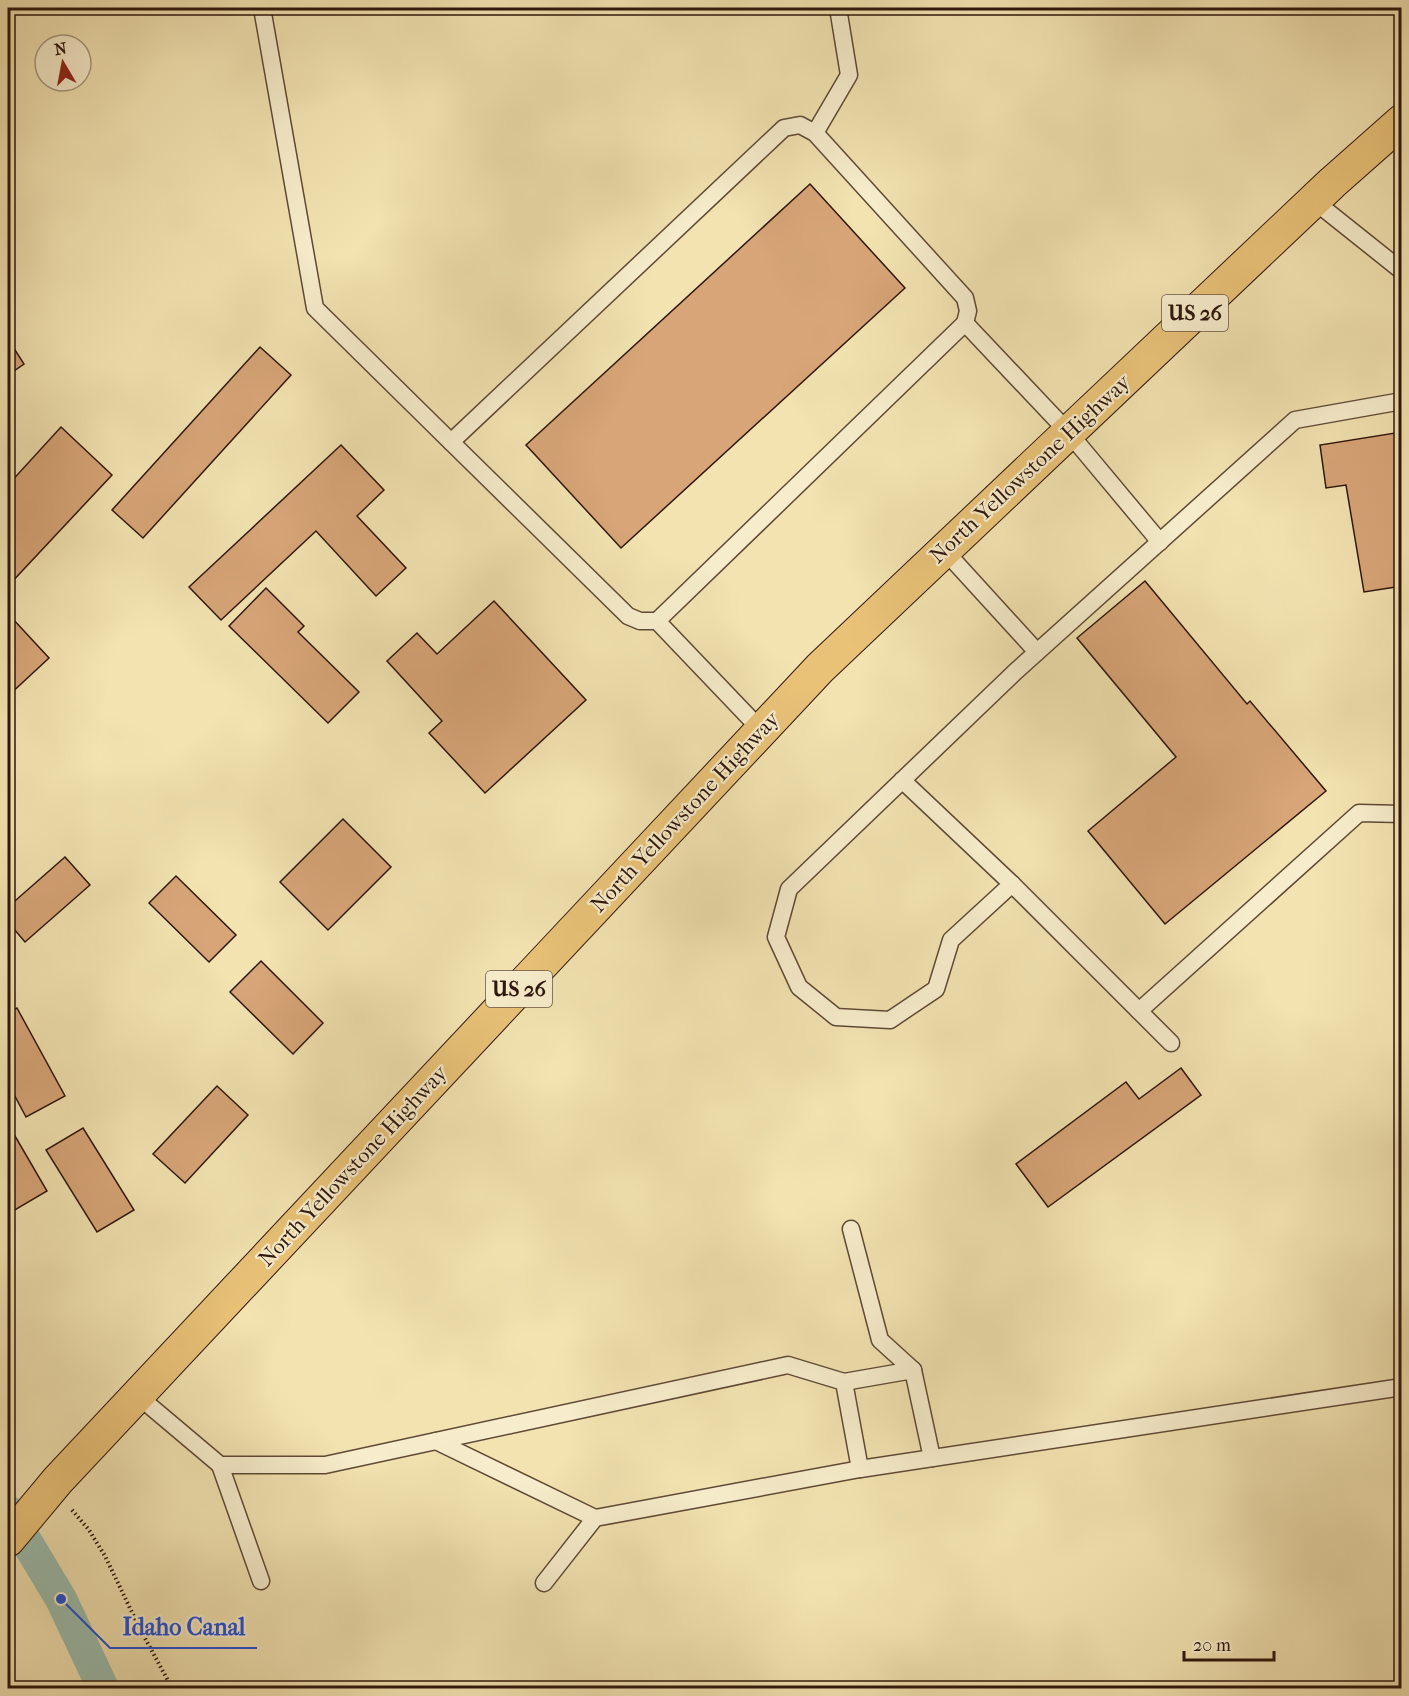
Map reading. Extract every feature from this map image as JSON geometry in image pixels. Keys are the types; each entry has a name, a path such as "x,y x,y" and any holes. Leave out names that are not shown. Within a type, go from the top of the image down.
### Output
{"highway":[{"name":"North Yellowstone Highway","path":"8,1540 55,1483 820,668 1313,200 1401,121"}],"lane":[{"path":"262,8 315,308 451,442 628,616 640,621 657,621 965,323 968,311 964,298 815,133 800,124 783,128 451,442"},
{"path":"815,133 849,75 838,8"},
{"path":"1313,200 1401,271"},
{"path":"965,323 1069,432 1160,542"},
{"path":"1012,884 951,940 936,989 890,1020 836,1017 799,987 776,938 789,889 1037,652 1295,420 1401,401"},
{"path":"944,550 1037,652"},
{"path":"657,621 762,731"},
{"path":"902,780 1012,884 1171,1043"},
{"path":"1139,1011 1359,813 1401,814"},
{"path":"851,1229 880,1340 913,1370 932,1458"},
{"path":"220,1465 325,1465 788,1365 844,1382 913,1370"},
{"path":"844,1382 860,1469"},
{"path":"436,1441 595,1518 860,1469 1401,1387"},
{"path":"137,1395 220,1465 261,1581"},
{"path":"544,1583 595,1518"}],"path":[{"path":"55,1483 105,1556 172,1689"}],"building":[{"path":"810,184 905,288 621,548 526,445"},
{"path":"8,339 24,364 8,375"},
{"path":"260,347 291,375 143,538 112,510"},
{"path":"61,427 112,475 8,586 8,485"},
{"path":"1395,433 1402,471 1402,586 1364,592 1346,485 1326,488 1320,445"},
{"path":"341,445 384,490 357,516 406,568 376,596 316,531 221,620 189,587"},
{"path":"1145,581 1247,704 1250,701 1326,791 1165,924 1088,831 1176,757 1077,638"},
{"path":"266,588 304,626 298,632 359,692 328,723 229,626"},
{"path":"494,601 586,700 485,793 429,733 442,721 387,661 417,633 437,654"},
{"path":"12,618 49,658 8,696 8,623"},
{"path":"343,819 391,867 328,930 280,882"},
{"path":"65,857 90,885 25,942 8,922 8,907"},
{"path":"176,876 236,935 209,962 149,903"},
{"path":"261,961 323,1023 293,1054 230,992"},
{"path":"17,1008 65,1096 26,1117 8,1083 8,1013"},
{"path":"1181,1068 1201,1095 1048,1207 1016,1164 1126,1082 1139,1099"},
{"path":"217,1086 248,1115 185,1183 153,1154"},
{"path":"8,1124 47,1191 8,1214"},
{"path":"83,1128 134,1210 97,1232 46,1150"}],"waterway":[{"path":"8,1511 61,1599 103,1688"}],"place":[{"name":"Idaho Canal","path":"61,1599"}]}
